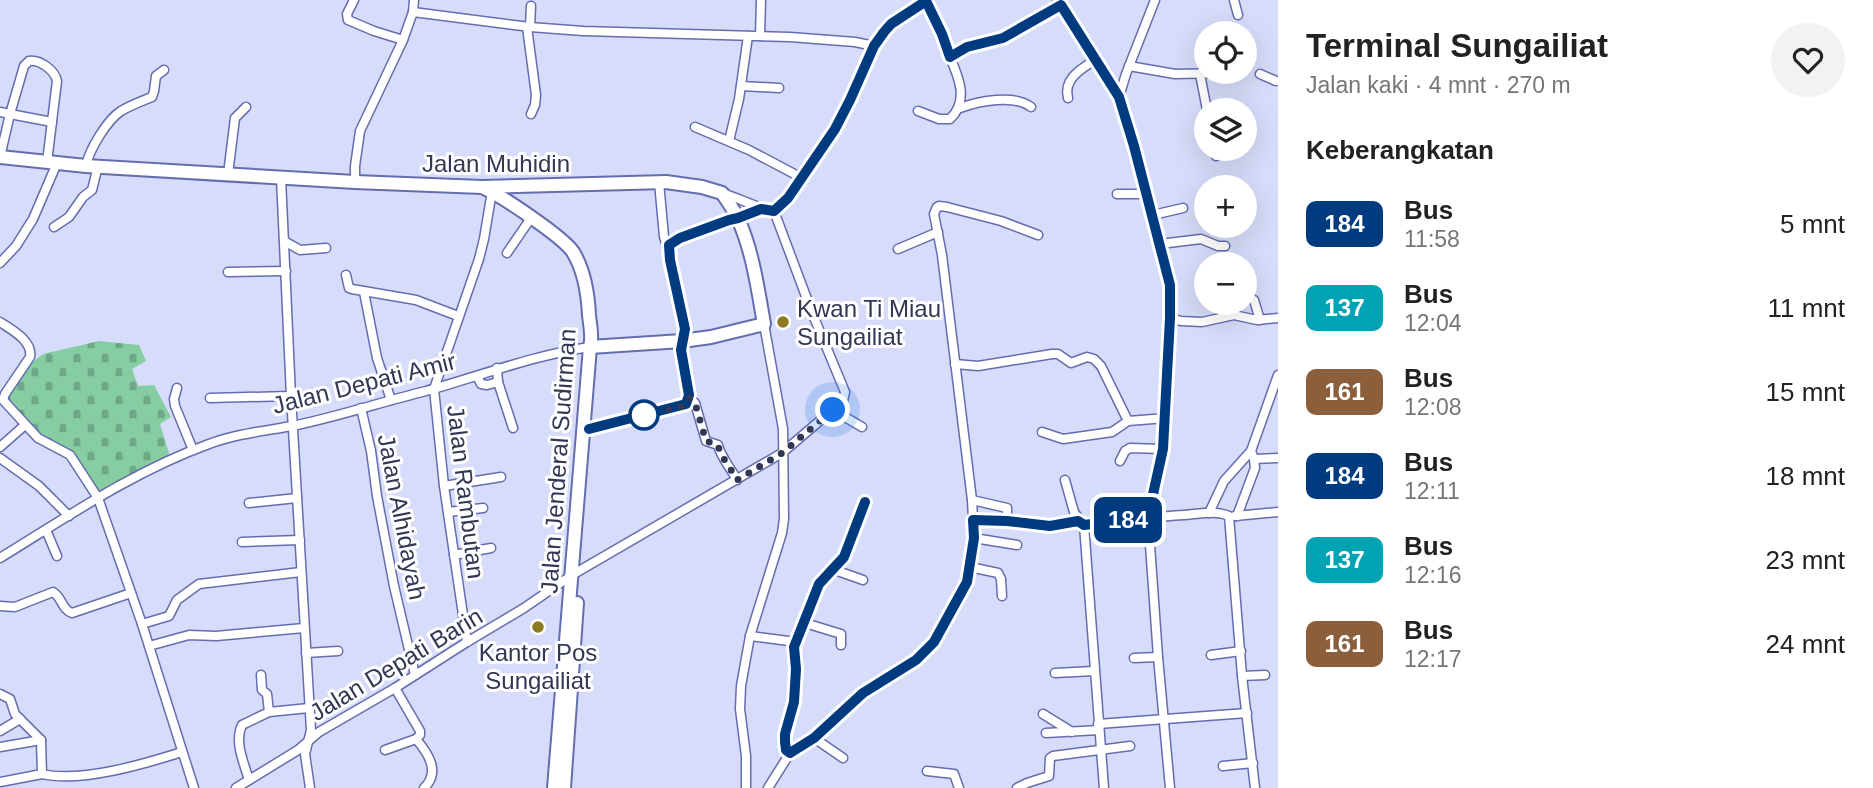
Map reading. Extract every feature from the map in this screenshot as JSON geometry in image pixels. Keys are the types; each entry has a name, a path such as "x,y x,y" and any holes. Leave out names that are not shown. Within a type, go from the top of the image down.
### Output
{"highway":[{"name":"Jalan Muhidin","path":"0,157 56,165 487,189 659,182 722,192"},
{"path":"517,208 521,186"},
{"name":"Jalan Jenderal Sudirman","path":"487,189 559,238 572,250 586,288 593,344 589,429 576,573 566,632 554,788"},
{"path":"722,192 738,218 755,276 764,324"},
{"name":"Jalan Depati Amir","path":"593,344 682,341 764,324"},
{"name":"Jalan Jenderal Sudirman","path":"564,788 593,344"}],"street":[{"path":"354,0 346,14 348,20 403,40"},
{"path":"355,182 360,131 403,40 413,12 414,0"},
{"path":"760,36 761,0"},
{"path":"774,211 788,198 835,129 850,100 867,44 927,0 958,74 961,86 960,108"},
{"path":"1116,94 1155,0"},
{"path":"1234,0 1238,15"},
{"path":"950,57 967,47 1003,38 1059,3 1116,94 1128,124 1170,285 1166,418 1163,449 1148,517 1170,788"},
{"path":"531,6 528,27 536,95 531,114"},
{"path":"413,12 528,27 583,31 760,36 867,44"},
{"path":"729,141 748,36"},
{"path":"0,157 24,66 34,60 57,77 52,122 56,165 33,219 16,246 0,263"},
{"path":"1068,98 1066,90 1070,82 1095,60"},
{"path":"1129,66 1175,74 1194,74"},
{"path":"1124,80 1140,69"},
{"path":"54,227 69,217 83,197 92,190 90,150 121,111 152,97 156,76 164,70"},
{"path":"1260,74 1277,82"},
{"path":"741,86 779,89"},
{"path":"918,111 939,119 950,119 960,108 991,100 1021,102 1031,107"},
{"path":"228,174 235,118 246,107"},
{"path":"0,112 52,122"},
{"path":"695,127 749,150 802,178"},
{"path":"281,178 311,730 304,754 310,788"},
{"path":"659,182 664,237 685,329 681,350 689,398 695,403 706,441 718,445 720,455 737,480"},
{"path":"434,389 483,244 487,189"},
{"path":"722,192 761,209 774,211"},
{"path":"1117,194 1147,194"},
{"path":"768,788 790,753 814,738 863,693 916,660 934,642 964,589 974,538 972,500 934,214 937,207 1001,220 1038,235"},
{"path":"1153,215 1183,208"},
{"path":"668,248 680,238 761,209"},
{"path":"774,211 845,392 843,401 833,410 862,427"},
{"path":"507,253 531,218"},
{"path":"898,250 938,232"},
{"path":"1160,244 1201,239 1225,246"},
{"path":"284,241 300,250 326,248"},
{"path":"228,272 286,271"},
{"path":"346,275 349,288 416,300 458,316"},
{"path":"364,292 377,358 391,400"},
{"path":"1257,310 1260,320"},
{"path":"1170,318 1202,322 1234,315 1260,320 1278,318"},
{"path":"0,322 16,333 31,351 30,357 2,399 38,438 69,455 97,498 142,624 194,788"},
{"path":"746,788 740,696 750,636 782,533 785,496 783,429 764,324"},
{"name":"Jalan Depati Amir","path":"1,557 97,498 193,450 241,435 293,425 434,389 497,368 593,344"},
{"path":"955,364 978,366 1052,354 1058,354 1071,363 1091,358 1103,368 1128,421"},
{"path":"497,368 498,382 513,428"},
{"path":"1255,788 1242,676 1233,516 1255,468 1253,455 1278,374"},
{"path":"477,376 484,385 498,382"},
{"path":"177,388 175,406 193,450"},
{"name":"Jalan Rambutan","path":"434,389 444,486 467,642"},
{"path":"210,398 291,396"},
{"path":"589,429 683,406 689,398"},
{"path":"1269,399 1278,401"},
{"name":"Jalan Alhidayah","path":"361,408 394,586 415,675"},
{"name":"Jalan Depati Barin","path":"236,788 298,750 319,732 395,688 576,573 782,453 833,410"},
{"path":"1042,432 1061,439 1070,438 1112,432 1128,421 1166,418"},
{"path":"0,447 25,425"},
{"path":"1120,461 1125,451 1130,448 1163,449"},
{"path":"1209,513 1224,481 1253,455 1278,458"},
{"path":"0,458 39,486 69,516"},
{"path":"444,486 501,477"},
{"path":"1065,480 1073,512 1081,523 1104,788"},
{"path":"249,503 297,498"},
{"path":"972,500 1007,508 1007,521"},
{"path":"790,753 785,747 785,734 794,702 794,647 819,584 844,557 865,502"},
{"path":"448,512 483,508"},
{"path":"973,520 1050,526 1209,513 1233,516 1278,512"},
{"path":"46,530 57,556"},
{"path":"974,538 1017,545"},
{"path":"242,542 300,540"},
{"path":"454,555 491,548"},
{"path":"970,567 998,573 1002,596"},
{"path":"832,569 863,580"},
{"path":"142,624 169,616 177,600 199,584 301,572"},
{"path":"0,606 15,607 53,592 66,611 72,613 131,593"},
{"path":"805,623 841,634 841,645"},
{"path":"149,646 189,635 216,636 304,628"},
{"path":"750,636 796,642"},
{"path":"306,653 338,651"},
{"path":"1211,655 1241,651"},
{"path":"1134,658 1158,657"},
{"path":"1055,673 1094,671"},
{"path":"261,675 269,712"},
{"path":"1242,676 1265,675"},
{"path":"385,750 420,736 420,731 395,688"},
{"path":"0,694 10,699 14,713 41,740 42,774"},
{"path":"248,780 239,741 239,731 244,723 269,712 309,708"},
{"path":"1046,733 1247,713"},
{"path":"1043,714 1072,732"},
{"path":"0,731 20,719"},
{"path":"814,738 843,758"},
{"path":"416,739 431,759 430,780 424,788"},
{"path":"0,747 41,740"},
{"path":"1017,788 1049,776 1052,757 1130,746"},
{"path":"0,782 42,774 76,775 109,771 182,752"},
{"path":"1223,766 1252,763"},
{"path":"927,771 954,774 958,788"}],"green space":[{"path":"99,341 139,345 146,361 132,369 138,386 154,385 171,417 160,424 171,460 101,497 71,457 38,437 5,402 20,372 43,354"}],"bus line":[{"name":"184","path":"589,429 686,404 689,395 681,350 685,329 669,245 680,238 761,209 774,211 788,198 835,129 874,46 891,24 926,1 950,57 967,47 1003,38 1061,5 1119,97 1125,112 1170,285 1166,418 1163,449 1148,517 1084,525 1078,521 1050,526 973,520 974,538 967,582 934,642 916,660 863,693 814,738 790,753 786,750 785,734 793,712 796,669 794,647 819,584 844,557 865,502"}],"place":[{"name":"Kwan Ti Miau Sungailiat","path":"783,322"},
{"name":"Kantor Pos Sungailiat","path":"538,627"}],"route":[{"path":"644,415 683,406 689,398 695,403 706,441 719,446 720,455 737,480 782,453 833,410"}]}
